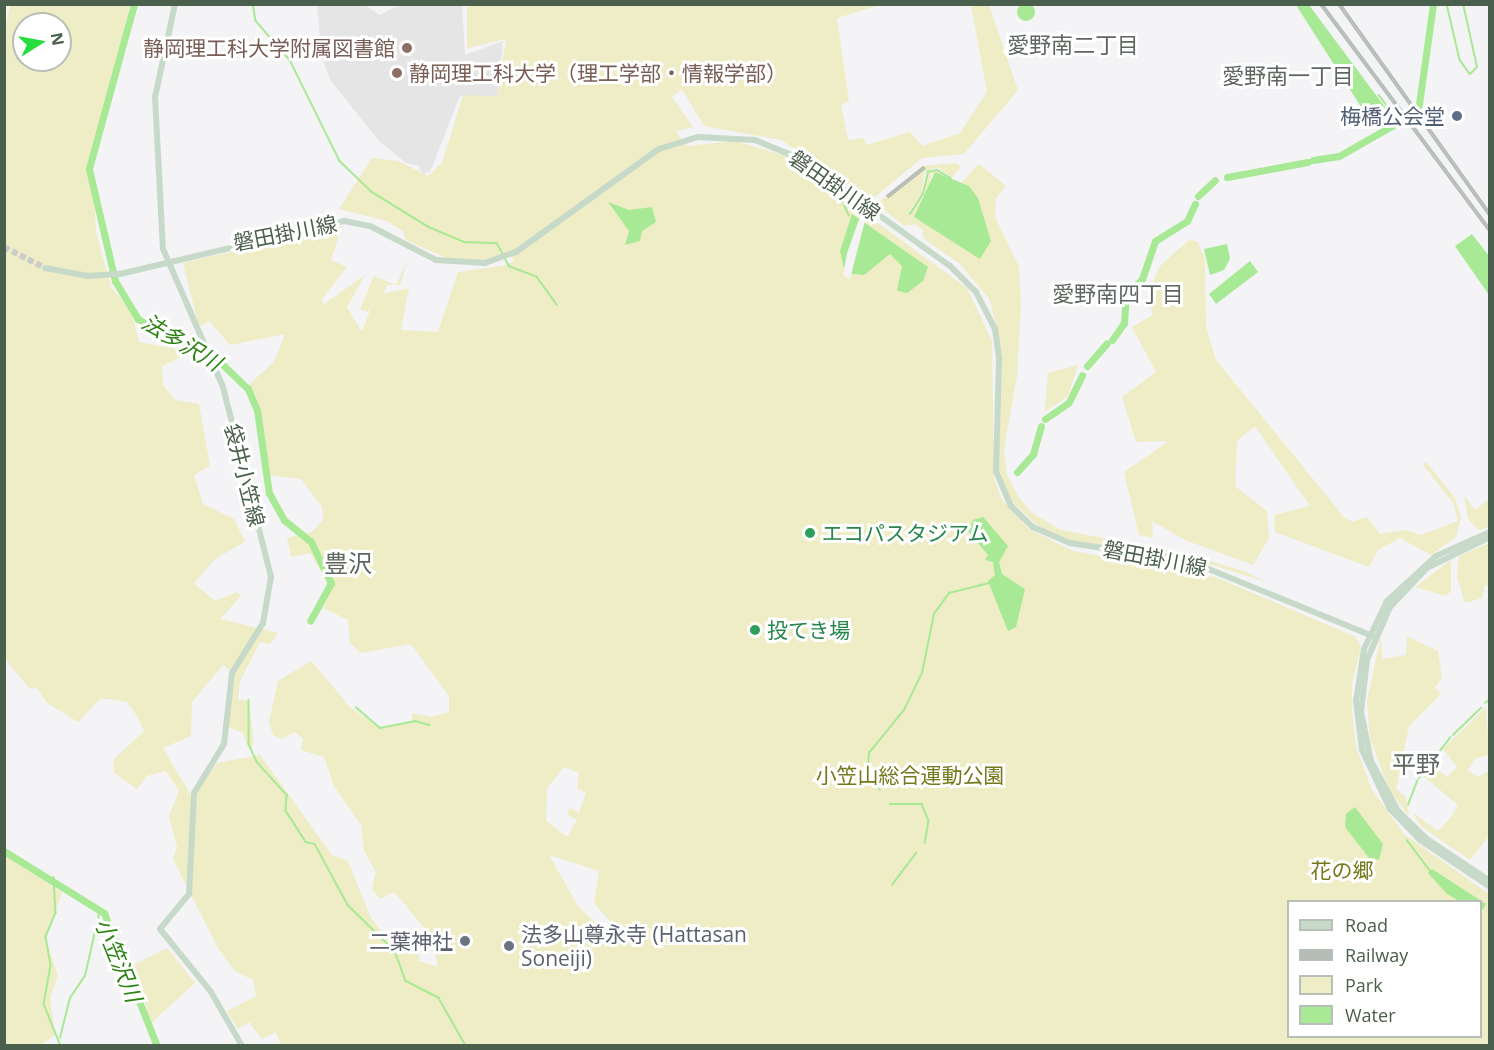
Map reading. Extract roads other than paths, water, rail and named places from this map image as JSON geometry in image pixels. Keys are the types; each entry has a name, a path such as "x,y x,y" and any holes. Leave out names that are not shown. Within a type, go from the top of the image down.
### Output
{"main road":[{"name":"袋井小笠線","path":"175,4 155,98 156,191 168,260 223,387 252,517 270,569 263,623 232,674 224,744 194,793 189,894 160,929 211,992 242,1046"},
{"name":"磐田掛川線","path":"45,268 120,274 168,260 344,220 370,226 436,260 485,263 516,252 659,149 712,136 764,142 801,159 950,266 976,292 994,329 999,357 996,471 1011,506 1032,527 1070,543 1189,561 1372,636"},
{"path":"1490,532 1464,544 1418,575 1380,619 1358,675 1356,712 1362,750 1376,787 1413,834 1490,887"},
{"path":"1464,544 1490,537"},
{"path":"1372,636 1361,712 1366,746 1382,787 1418,831 1490,881"}],"water":[{"path":"1026,3 1032,6 1035,12 1032,18 1026,21 1020,18 1017,12 1020,6"},
{"path":"1296,5 1309,5 1396,122 1381,121 1374,109 1365,113"},
{"path":"935,172 969,186 978,198 991,241 980,259 914,217"},
{"path":"608,202 629,210 652,207 656,222 642,231 640,241 625,245 629,231"},
{"path":"852,214 928,267 923,281 907,293 897,291 902,266 890,254 864,275 845,273 840,251"},
{"path":"1472,234 1489,256 1489,295 1455,246"},
{"path":"1227,244 1230,259 1224,270 1210,275 1204,249"},
{"path":"1250,261 1258,272 1216,304 1209,294"},
{"path":"983,517 1008,546 999,562 1002,574 1025,589 1016,627 1008,631 988,581 995,575 993,562 985,560 988,555 968,531 973,520"},
{"path":"1355,807 1383,844 1379,860 1369,858 1345,827 1346,814"},
{"path":"1432,869 1480,900 1457,900 1447,894 1428,873"}],"waterway":[{"name":"法多沢川","path":"134,4 89,169 115,281 138,319 220,362 248,389 257,410 269,493 284,520 311,542 331,583 310,621"},
{"path":"253,4 256,21 290,60 340,161 372,192 429,227 465,242 497,243 503,254"},
{"path":"1313,160 1339,156 1418,111 1433,4"},
{"path":"1447,4 1460,60 1470,74 1477,67 1463,4"},
{"path":"1379,95 1399,122 1404,121"},
{"path":"1227,177 1308,162"},
{"path":"910,214 923,194 928,172 937,170 951,178"},
{"path":"1198,196 1215,180"},
{"path":"828,190 841,197 849,215"},
{"path":"1112,340 1124,323 1126,296 1142,279 1155,241 1187,221 1195,204"},
{"path":"505,258 509,266 537,277 557,305"},
{"path":"1087,366 1107,343"},
{"path":"1045,419 1069,402 1082,375"},
{"path":"1017,472 1033,454 1041,426"},
{"path":"880,790 868,770 869,753 904,710 922,673 934,614 949,593 989,583"},
{"path":"1485,703 1490,699"},
{"path":"249,700 249,744 257,762 287,795 286,811 306,842 315,844 348,905 395,951 406,981 439,998 466,1046"},
{"path":"356,707 380,728 415,721 429,725"},
{"path":"1453,735 1481,708"},
{"path":"1419,778 1450,738"},
{"path":"1408,805 1417,781"},
{"path":"890,804 922,804 929,821 925,843"},
{"path":"1407,840 1430,871"},
{"name":"小笠沢川","path":"4,851 104,913 157,1046"},
{"path":"892,885 916,853"},
{"path":"54,877 56,913 46,937 51,965 44,1004 61,1046"},
{"path":"60,1038 70,998 85,976 100,910"}],"tunnel":[{"path":"4,247 45,268"}],"railway":[{"path":"1321,4 1490,231"},
{"path":"1339,4 1490,215"},
{"path":"887,197 925,167"}],"place":[{"name":"静岡理工科大学附属図書館","path":"407,48"},
{"name":"静岡理工科大学（理工学部・情報学部）","path":"397,73"},
{"name":"梅橋公会堂","path":"1457,116"},
{"name":"エコパスタジアム","path":"810,533"},
{"name":"投てき場","path":"755,630"},
{"name":"二葉神社","path":"465,941"},
{"name":"法多山尊永寺 (Hattasan Soneiji)","path":"509,946"}],"district":[{"name":"愛野南二丁目","path":"1073,45"},
{"name":"愛野南一丁目","path":"1288,76"},
{"name":"愛野南四丁目","path":"1118,294"},
{"name":"豊沢","path":"348,563"},
{"name":"平野","path":"1416,764"}],"park label":[{"name":"小笠山総合運動公園","path":"910,775"},
{"name":"花の郷","path":"1342,870"}]}
